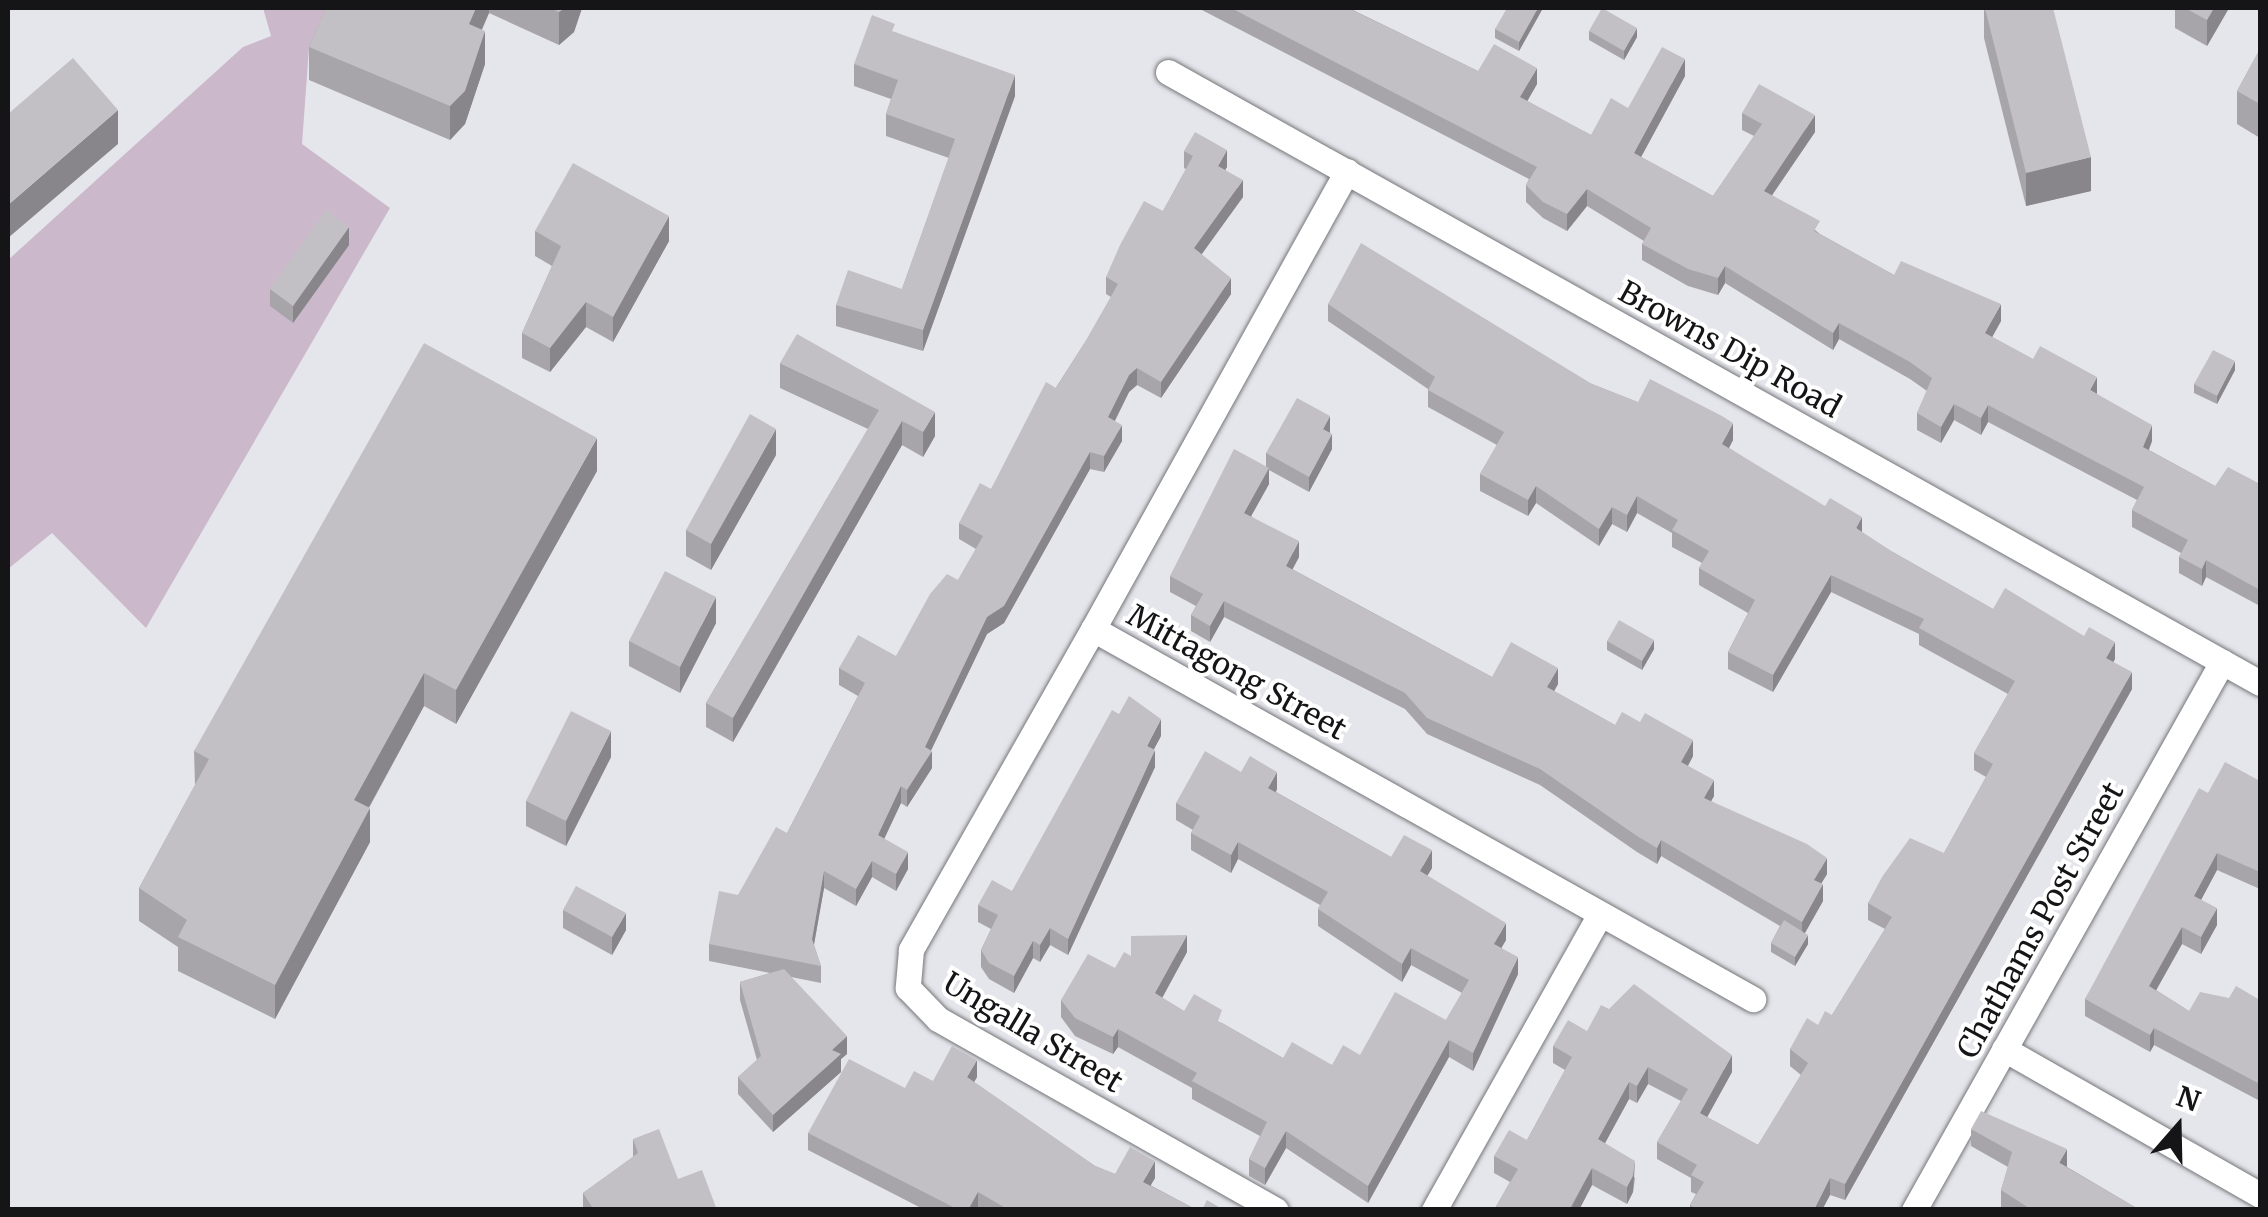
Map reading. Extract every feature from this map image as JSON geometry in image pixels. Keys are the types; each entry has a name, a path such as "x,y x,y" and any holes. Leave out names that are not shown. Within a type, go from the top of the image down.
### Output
{"street":[{"name":"Browns Dip Road","path":"1168,72 2260,683"},
{"name":"Mittagong Street","path":"1347,171 1093,629 1753,999"},
{"name":"Ungalla Street","path":"1093,629 911,950 908,988 938,1018 1276,1210"},
{"name":"Chathams Post Street","path":"1914,1210 2222,662"},
{"path":"1434,1210 1600,914"},
{"path":"2004,1049 2260,1194"}],"shaded area":[{"path":"263,8 339,8 309,48 302,144 390,208 146,628 52,533 8,569 8,260 243,47 271,36"}],"building":[{"path":"326,8 476,8 469,24 485,31 465,91 450,106 309,47"},
{"path":"1231,8 1348,8 1478,71 1494,44 1537,68 1520,97 1591,135 1611,98 1628,108 1662,47 1685,59 1634,153 1713,196 1762,124 1742,113 1759,84 1815,115 1764,191 1820,221 1814,231 1894,275 1901,261 2001,304 1985,333 2033,359 2040,346 2097,377 2090,390 2152,425 2143,447 2215,486 2228,467 2260,484 2260,590 2206,560 2202,569 2179,557 2188,540 2132,510 2144,487 1988,405 1981,418 1954,404 1941,427 1917,413 1932,378 1910,362 1839,323 1833,333 1725,266 1718,278 1688,269 1642,244 1651,228 1587,189 1567,214 1543,202 1526,185 1537,167"},
{"path":"1507,8 1538,8 1519,42 1495,29"},
{"path":"1602,8 1637,28 1624,51 1589,31"},
{"path":"1985,8 2053,8 2091,157 2026,173"},
{"path":"2185,8 2214,8 2207,20"},
{"path":"872,15 895,24 892,31 1015,75 923,330 836,305 848,270 902,289 955,139 886,114 898,80 854,64"},
{"path":"2260,49 2260,104 2237,91"},
{"path":"73,58 118,110 8,205 8,114"},
{"path":"1195,132 1227,150 1218,166 1243,180 1194,248 1231,278 1161,382 1137,368 1129,375 1108,417 1122,425 1104,456 1090,452 1004,606 987,617 925,747 932,751 907,790 901,786 878,835 908,852 896,874 872,861 856,889 824,871 812,939 821,966 709,944 719,891 738,895 776,827 787,833 865,683 839,668 858,635 896,656 930,594 947,574 958,580 983,536 959,523 980,483 991,489 1046,382 1056,388 1087,339 1118,284 1106,277 1120,245 1144,201 1163,211 1193,156 1184,151"},
{"path":"573,163 669,216 613,317 586,302 550,348 522,333 561,246 535,231"},
{"path":"326,210 349,227 293,306 270,289"},
{"path":"1361,243 1592,384 1638,402 1650,379 1722,416 1733,423 1722,444 1825,506 1830,498 1862,517 1856,528 1891,551 1993,609 2005,588 2084,636 2089,627 2115,642 2106,658 2132,672 1845,1184 1830,1178 1814,1210 1698,1210 1690,1205 1704,1182 1691,1175 1697,1165 1657,1142 1688,1089 1648,1067 1637,1086 1629,1082 1598,1139 1635,1161 1627,1187 1592,1168 1570,1208 1574,1210 1494,1210 1518,1169 1494,1156 1509,1130 1527,1140 1572,1057 1553,1046 1568,1020 1587,1031 1601,1005 1609,1009 1634,984 1732,1055 1700,1113 1758,1145 1808,1063 1790,1049 1807,1018 1818,1025 1825,1011 1832,1015 1892,917 1868,903 1882,877 1910,838 1944,853 1993,764 1974,753 2015,681 1919,628 1924,619 1831,575 1773,675 1728,652 1755,600 1699,568 1709,551 1672,530 1678,520 1637,496 1627,515 1612,507 1599,529 1536,486 1528,500 1480,474 1504,432 1428,390 1435,377 1328,304"},
{"path":"797,334 935,412 923,432 902,421 733,718 706,703 879,410 780,363"},
{"path":"424,343 597,438 456,690 424,673 354,800 370,808 275,985 178,937 187,920 139,888 209,759 194,751"},
{"path":"2213,350 2235,361 2217,396 2194,384"},
{"path":"1297,398 1330,416 1323,429 1332,434 1309,477 1266,453"},
{"path":"750,414 776,429 711,544 686,530"},
{"path":"1234,449 1269,468 1244,513 1299,541 1286,566 1492,677 1511,642 1558,668 1547,687 1615,725 1622,712 1640,722 1645,713 1693,740 1681,762 1714,780 1704,798 1807,844 1827,858 1814,880 1823,884 1802,922 1661,840 1657,848 1540,769 1427,718 1405,693 1224,601 1210,626 1191,615 1203,594 1170,576"},
{"path":"665,571 716,597 680,667 629,641"},
{"path":"1619,620 1654,640 1642,661 1607,641"},
{"path":"1129,696 1161,719 1147,746 1155,750 1068,939 1050,928 1040,945 1033,941 1014,976 989,963 981,950 998,915 978,905 992,880 1012,891 1112,710 1119,714"},
{"path":"571,711 611,731 566,821 526,801"},
{"path":"1205,751 1241,772 1250,756 1277,772 1268,788 1391,857 1404,835 1432,850 1420,871 1506,923 1494,944 1518,957 1473,1053 1449,1040 1368,1186 1286,1131 1265,1168 1249,1159 1267,1122 1192,1081 1197,1073 1118,1029 1113,1037 1075,1018 1061,1000 1088,954 1115,968 1124,952 1131,956 1131,936 1187,935 1155,993 1184,1011 1194,994 1222,1010 1218,1021 1283,1058 1292,1042 1332,1065 1343,1045 1360,1055 1395,992 1446,1020 1469,980 1411,948 1402,964 1318,909 1328,892 1238,842 1231,855 1191,833 1200,816 1176,803"},
{"path":"2225,762 2260,781 2260,872 2217,853 2194,896 2217,908 2201,937 2182,927 2149,986 2189,1011 2200,992 2229,998 2236,986 2260,1000 2260,1084 2154,1028 2150,1035 2085,999 2199,788 2208,793"},
{"path":"576,886 626,913 612,937 563,910"},
{"path":"1784,920 1808,935 1795,957 1771,943"},
{"path":"784,969 847,1036 832,1050 841,1054 773,1115 738,1077 761,1056 740,982"},
{"path":"952,1046 977,1060 967,1077 1095,1166 1115,1174 1130,1147 1155,1161 1143,1182 1197,1210 1009,1210 978,1192 968,1210 959,1210 808,1133 849,1059 905,1088 914,1071 933,1081"},
{"path":"1981,1111 2067,1149 2059,1163 2140,1210 2032,1210 2001,1190 2012,1152 1971,1129"},
{"path":"659,1129 678,1179 702,1170 717,1210 594,1210 583,1193 638,1153 633,1139"},
{"path":"1207,1200 1224,1210 1202,1210"}]}
